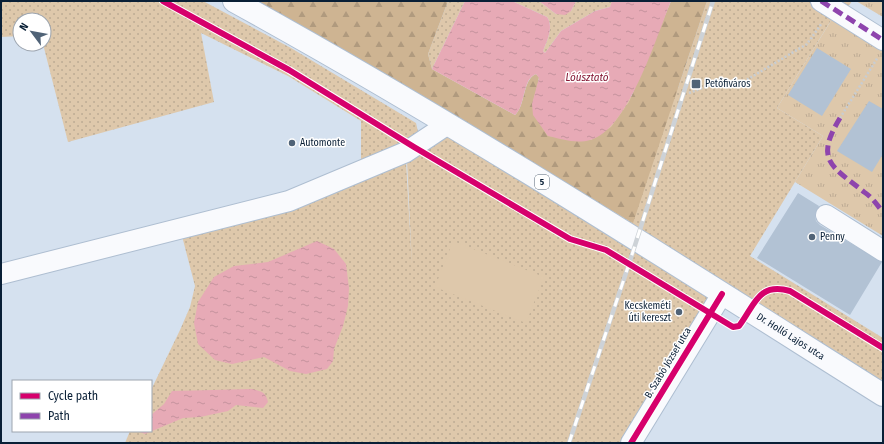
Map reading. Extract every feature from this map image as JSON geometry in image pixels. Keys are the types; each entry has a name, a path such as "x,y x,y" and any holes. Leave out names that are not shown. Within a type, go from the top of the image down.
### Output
{"main road":[{"name":"5","path":"234,1 320,48 448,124"},
{"name":"Dr. Holló Lajos utca","path":"448,124 637,240 883,395"}],"street":[{"path":"826,4 881,47"},
{"path":"1,274 289,201 406,152 448,124"},
{"path":"826,215 883,251"},
{"name":"B. Szabó József utca","path":"631,443 722,294"}],"path":[{"path":"689,93 708,86 743,82 807,44 826,4"},
{"path":"840,118 881,47"}],"green space":[{"path":"1,1 203,1 291,48 416,123 419,136 361,165 361,121 288,76 201,33 214,102 68,142 45,52 52,52 52,12 12,12 12,36 1,37"},
{"path":"256,1 448,1 428,54 432,69 515,115 521,105 528,82 536,74 539,77 533,106 538,120 548,136 591,140 611,127 629,102 671,1 707,1 633,223 321,37"},
{"path":"448,1 465,1 432,69 428,54"},
{"path":"512,1 539,1 556,14 571,11 576,1 612,1 612,3 610,7 595,11 561,31 545,53 543,51 550,30 547,17"},
{"path":"707,1 843,1 777,108 823,136 750,256 883,338 883,396 724,298 636,443 125,443 130,432 152,432 152,388 190,307 195,286 182,236 406,161 412,266 407,161 417,151 470,126 678,88"},
{"path":"821,1 852,1 843,15 883,40 883,236 795,182 823,136 777,108 837,11"},
{"path":"856,1 883,1 883,17"},
{"path":"453,241 544,277 526,323 435,287"}],"water":[{"name":"Lóúsztató","path":"465,1 512,1 547,17 550,30 543,51 545,53 561,31 595,11 610,7 612,1 671,1 640,80 617,119 604,133 590,140 569,141 548,136 533,115 532,104 539,78 536,74 528,81 521,105 515,115 432,69"},
{"path":"539,1 576,1 571,11 565,15 556,14"},
{"path":"317,241 334,249 346,264 349,288 348,306 343,326 334,349 333,361 327,369 306,374 290,371 264,357 232,364 215,360 198,344 194,323 198,302 214,277 234,266 268,262"},
{"path":"252,389 260,391 264,394 268,402 263,408 236,405 228,411 200,417 183,418 152,431 152,414 164,404 172,391"}],"building":[{"path":"817,48 851,69 822,116 788,95"},
{"path":"869,101 883,109 883,154 872,172 837,151"},
{"name":"Penny","path":"798,193 819,206 815,215 816,221 820,225 882,262 850,315 757,258"}],"railway":[{"path":"569,443 629,264 713,1"}],"marked path":[{"path":"821,1 883,40"},
{"path":"840,118 832,132 828,144 830,161 843,176 870,196 883,212"}],"cycle path":[{"path":"163,1 289,70 414,147 570,239 606,250 733,327 739,326 758,297 771,290 779,289 790,291 883,348"},
{"path":"631,443 722,294"}],"place":[{"name":"Petőfiváros","path":"696,84"},
{"name":"Automonte","path":"292,143"},
{"name":"Penny","path":"812,237"},
{"name":"Kecskeméti úti kereszt","path":"679,312"}]}
